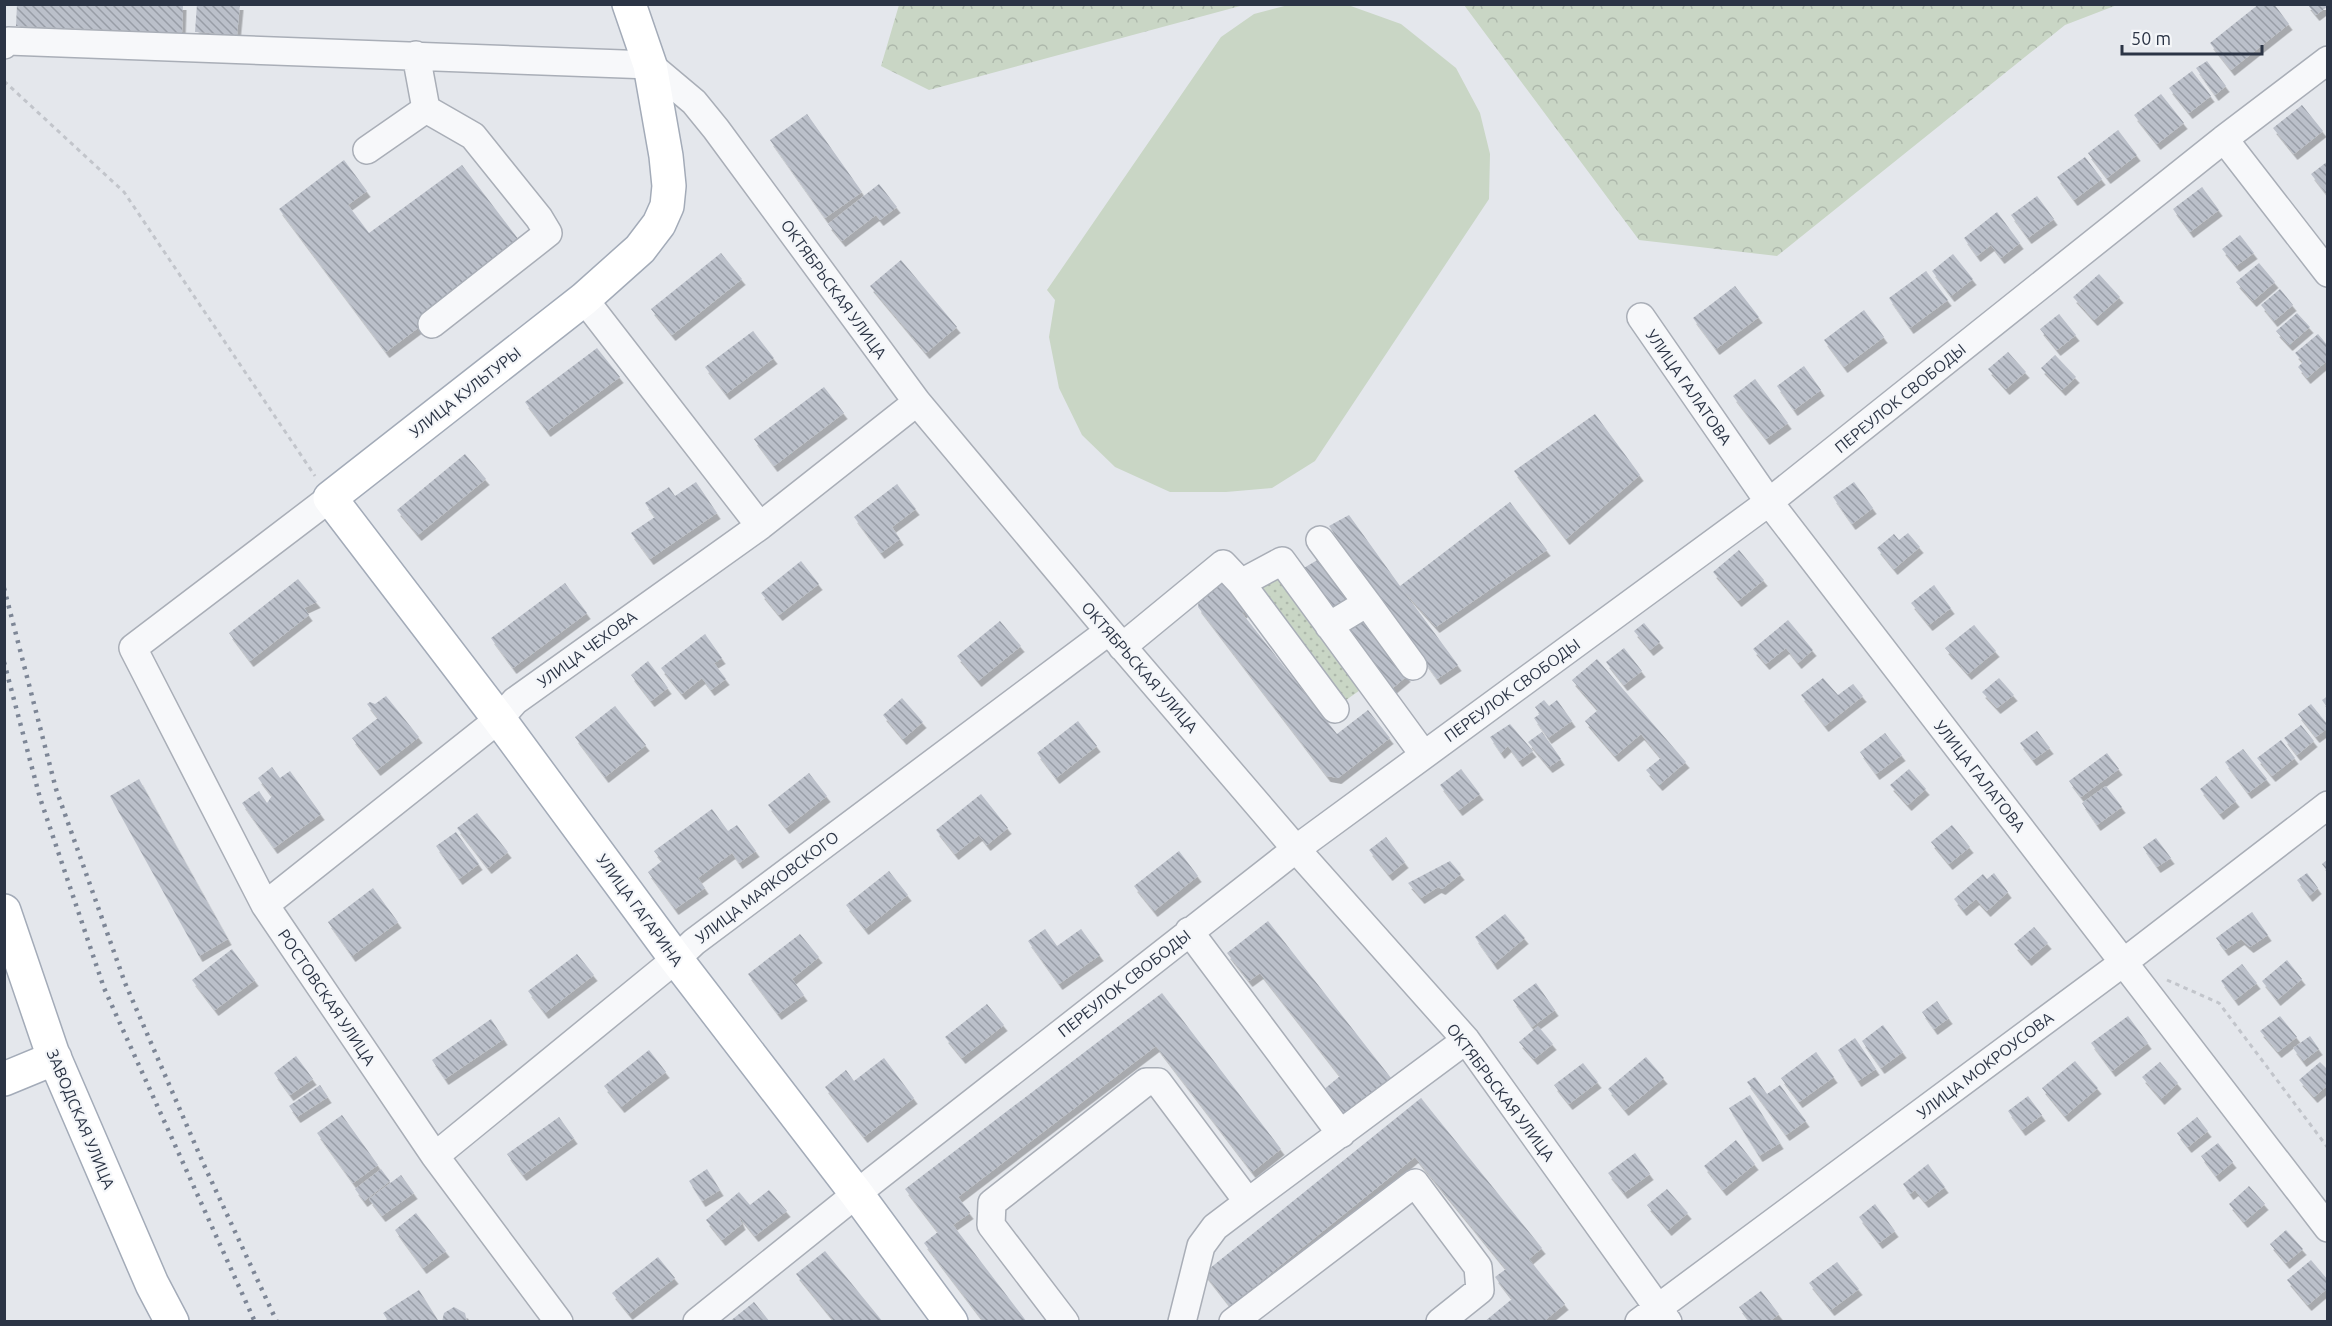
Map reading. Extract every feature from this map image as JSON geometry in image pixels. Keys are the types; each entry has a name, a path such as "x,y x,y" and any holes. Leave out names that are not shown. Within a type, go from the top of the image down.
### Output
{"main road":[{"path":"629,4 650,65"},
{"name":"УЛИЦА КУЛЬТУРЫ","path":"330,498 584,299 640,249 659,224 668,206 669,186 650,65"},
{"name":"УЛИЦА ГАГАРИНА","path":"330,498 499,719 676,959 856,1193 951,1322"},
{"name":"ЗАВОДСКАЯ УЛИЦА","path":"4,911 54,1058 152,1284 172,1322"},
{"path":"4,1079 54,1058"}],"street":[{"path":"4,45 8,41 650,65"},
{"path":"416,56 426,109 473,136 539,218 548,233 432,324"},
{"name":"ПЕРЕУЛОК СВОБОДЫ","path":"697,1322 856,1193 1296,849 1769,502 2224,139 2328,60"},
{"name":"ОКТЯБРЬСКАЯ УЛИЦА","path":"650,65 694,102 717,129 917,402 1296,849 1466,1040 1655,1317"},
{"path":"367,150 426,109"},
{"path":"2224,139 2328,273"},
{"path":"584,299 760,525"},
{"name":"УЛИЦА ГАЛАТОВА","path":"1641,318 1769,502 2328,1228"},
{"name":"УЛИЦА ЧЕХОВА","path":"265,905 499,719 515,701 760,525 917,402"},
{"name":"УЛИЦА КУЛЬТУРЫ","path":"133,648 330,498"},
{"path":"1320,540 1413,666"},
{"path":"1335,709 1241,583 1282,561 1424,755"},
{"name":"УЛИЦА МАЯКОВСКОГО","path":"435,1156 694,942 1116,639 1224,564 1241,583"},
{"path":"1329,626 1368,603"},
{"name":"РОСТОВСКАЯ УЛИЦА","path":"133,648 265,905 435,1156 559,1322"},
{"name":"УЛИЦА МОКРОУСОВА","path":"1655,1317 2328,805"},
{"path":"1189,932 1341,1134"},
{"path":"1182,1322 1201,1246 1215,1227 1466,1040"},
{"path":"1065,1322 991,1225 992,1203 1146,1082 1158,1083 1248,1202"},
{"path":"1233,1322 1414,1183 1478,1267 1480,1290 1440,1322"}],"path":[{"path":"4,81 124,192 330,498"},
{"path":"2166,980 2219,1003 2328,1148"}],"green space":[{"path":"899,4 1244,5 929,90 881,66"},
{"path":"1292,4 1348,5 1401,24 1456,68 1480,113 1490,154 1489,199 1315,461 1272,488 1226,492 1170,492 1115,467 1082,435 1059,388 1049,337 1055,300 1047,290 1221,37 1254,14"},
{"path":"1464,5 2117,5 2065,25 1777,256 1639,240"},
{"path":"1280,567 1363,688 1339,705 1251,583"}],"building":[{"path":"17,4 183,4 182,33 16,26"},
{"path":"197,4 240,4 237,35 195,32"},
{"path":"2259,4 2274,4 2289,24 2231,70 2210,43"},
{"path":"2307,4 2328,4 2328,6 2316,15"},
{"path":"2207,61 2226,86 2215,95 2196,68"},
{"path":"2192,71 2211,96 2189,113 2169,88"},
{"path":"2161,94 2184,123 2157,144 2134,115"},
{"path":"2302,105 2323,131 2294,154 2273,128"},
{"path":"807,114 862,192 825,218 770,140"},
{"path":"2118,130 2137,155 2107,178 2088,153"},
{"path":"2085,157 2102,179 2074,200 2057,177"},
{"path":"344,160 367,191 348,205 369,233 462,165 525,248 386,352 279,209"},
{"path":"2328,161 2328,196 2311,174"},
{"path":"879,184 897,207 880,220 876,215 842,241 828,224"},
{"path":"2202,187 2219,210 2190,232 2173,209"},
{"path":"2037,196 2054,219 2028,238 2011,215"},
{"path":"1997,212 2020,243 2001,258 1991,245 1977,256 1964,238"},
{"path":"2240,235 2254,253 2236,266 2222,249"},
{"path":"721,253 742,279 672,335 651,309"},
{"path":"1953,254 1973,279 1951,296 1932,271"},
{"path":"901,260 957,327 926,353 870,286"},
{"path":"2259,263 2275,282 2253,301 2236,282"},
{"path":"1926,271 1948,300 1910,328 1889,298"},
{"path":"2099,274 2120,297 2094,320 2073,297"},
{"path":"1735,286 1759,317 1716,349 1693,318"},
{"path":"2280,289 2293,305 2274,321 2261,305"},
{"path":"1864,310 1884,337 1844,367 1824,340"},
{"path":"2297,313 2310,327 2289,345 2276,331"},
{"path":"2059,314 2076,335 2057,350 2040,329"},
{"path":"753,331 774,358 726,394 705,367"},
{"path":"2318,334 2328,346 2328,360 2307,378 2298,367 2303,362 2295,353"},
{"path":"597,348 620,377 547,431 525,402"},
{"path":"2008,352 2026,372 2006,389 1988,369"},
{"path":"2055,355 2076,377 2062,390 2041,368"},
{"path":"1804,366 1821,390 1794,410 1777,386"},
{"path":"1755,379 1788,423 1766,439 1733,396"},
{"path":"824,387 844,413 774,466 754,439"},
{"path":"1595,414 1640,475 1566,539 1514,471"},
{"path":"465,454 486,479 418,535 397,510"},
{"path":"696,482 717,513 650,559 631,533 655,517 645,503 669,487 675,496"},
{"path":"1854,482 1873,508 1852,524 1833,497"},
{"path":"897,484 916,509 892,527 900,539 881,553 854,517"},
{"path":"1510,502 1547,550 1436,627 1402,589 1458,665 1437,679 1329,526 1349,515 1400,586"},
{"path":"1908,533 1920,547 1894,569 1877,548 1894,534 1899,540"},
{"path":"1739,550 1764,580 1738,601 1713,572"},
{"path":"1319,559 1351,600 1328,614 1297,572"},
{"path":"801,561 819,584 779,615 761,593"},
{"path":"1227,576 1251,606 1242,613 1337,734 1368,710 1390,738 1338,778 1327,776 1198,607 1199,598"},
{"path":"298,579 317,602 304,608 309,615 250,661 229,633"},
{"path":"565,583 587,613 513,668 491,638"},
{"path":"1934,585 1951,608 1929,625 1911,603"},
{"path":"1366,615 1407,676 1388,692 1341,632"},
{"path":"1788,620 1813,650 1798,663 1786,648 1766,664 1753,649"},
{"path":"1000,621 1021,646 978,681 957,656"},
{"path":"1644,623 1660,642 1650,650 1634,631"},
{"path":"1974,625 1996,651 1968,674 1945,648"},
{"path":"705,634 722,658 714,663 726,679 711,690 702,678 682,694 661,668"},
{"path":"1624,648 1642,671 1624,685 1606,662"},
{"path":"1597,659 1686,762 1659,785 1646,770 1661,758 1641,734 1615,756 1585,721 1598,710 1572,680"},
{"path":"648,661 668,688 651,701 631,675"},
{"path":"1823,678 1838,695 1853,684 1863,696 1825,726 1801,695"},
{"path":"1999,678 2014,695 1997,708 1982,692"},
{"path":"386,696 419,737 377,770 352,738 378,718 367,704 370,702 375,704"},
{"path":"2328,696 2328,708 2322,700"},
{"path":"902,698 923,722 903,739 883,715"},
{"path":"1544,700 1549,706 1557,700 1572,721 1548,738 1534,718 1540,714 1535,707"},
{"path":"2311,704 2328,725 2328,728 2316,737 2298,714"},
{"path":"615,706 646,745 605,777 575,737"},
{"path":"1078,721 1097,746 1056,778 1037,753"},
{"path":"1510,724 1533,751 1519,761 1508,746 1501,753 1490,737"},
{"path":"2301,725 2314,741 2297,755 2284,738"},
{"path":"2037,731 2050,748 2033,760 2020,743"},
{"path":"1542,732 1561,759 1549,767 1528,742"},
{"path":"1885,733 1902,755 1876,774 1860,752"},
{"path":"2281,740 2295,758 2272,776 2257,758"},
{"path":"2243,749 2267,779 2248,793 2225,762"},
{"path":"2107,753 2119,769 2081,797 2069,781"},
{"path":"272,767 280,778 290,771 321,814 274,848 242,803 259,791 267,803 272,796 258,778"},
{"path":"1461,769 1480,794 1459,810 1440,785"},
{"path":"1909,769 1926,789 1908,805 1890,785"},
{"path":"809,773 827,796 786,828 768,805"},
{"path":"2216,776 2236,801 2220,814 2200,789"},
{"path":"139,779 228,939 199,956 110,796"},
{"path":"2106,786 2122,807 2097,825 2082,803"},
{"path":"981,794 1008,828 987,845 979,835 955,854 936,830"},
{"path":"712,809 728,831 737,825 756,851 739,863 732,853 698,878 705,888 675,909 648,872 662,861 654,851"},
{"path":"477,813 508,852 488,868 457,828"},
{"path":"1952,825 1970,847 1949,864 1931,842"},
{"path":"456,832 479,864 459,879 436,846"},
{"path":"1386,837 1405,862 1389,875 1369,850"},
{"path":"2156,838 2171,858 2157,867 2143,847"},
{"path":"1179,851 1198,876 1154,911 1134,886"},
{"path":"2328,859 2328,872 2322,864"},
{"path":"1450,861 1461,874 1442,889 1438,887 1421,898 1408,883"},
{"path":"889,871 908,895 865,929 846,905"},
{"path":"1994,873 2008,892 1987,911 1976,899 1963,910 1954,899 1983,874 1987,879"},
{"path":"2307,873 2318,888 2309,896 2297,880"},
{"path":"373,888 398,922 352,956 328,922"},
{"path":"2252,912 2268,935 2250,947 2241,939 2225,950 2216,938"},
{"path":"1505,914 1525,938 1494,964 1475,937"},
{"path":"1268,921 1391,1078 1342,1116 1322,1091 1340,1076 1260,973 1249,981 1227,953"},
{"path":"2034,927 2048,943 2028,960 2014,944"},
{"path":"1045,929 1057,946 1081,929 1100,955 1059,984 1028,941"},
{"path":"800,934 819,957 792,979 804,995 778,1014 748,974"},
{"path":"232,949 255,980 215,1010 192,980"},
{"path":"577,954 594,975 545,1013 528,991"},
{"path":"2287,960 2302,979 2277,1000 2262,981"},
{"path":"2242,964 2257,983 2235,1000 2221,981"},
{"path":"1536,983 1555,1010 1532,1027 1513,1000"},
{"path":"1162,993 1281,1149 1252,1172 1156,1046 958,1197 970,1213 953,1225 1027,1322 984,1322 924,1243 938,1232 905,1189"},
{"path":"1937,1001 1949,1018 1934,1029 1922,1012"},
{"path":"987,1004 1004,1025 962,1058 945,1037"},
{"path":"2128,1016 2148,1043 2112,1071 2091,1043"},
{"path":"2280,1016 2297,1037 2278,1052 2260,1031"},
{"path":"491,1019 504,1039 445,1079 432,1060"},
{"path":"1883,1025 1903,1052 1881,1068 1862,1041"},
{"path":"1538,1026 1553,1044 1534,1059 1519,1042"},
{"path":"2310,1036 2319,1049 2303,1061 2293,1048"},
{"path":"1855,1038 1876,1069 1858,1081 1838,1050"},
{"path":"649,1050 666,1072 621,1107 604,1086"},
{"path":"1816,1052 1834,1077 1799,1102 1781,1078"},
{"path":"296,1056 313,1079 290,1095 274,1073"},
{"path":"1646,1057 1664,1078 1625,1110 1608,1089"},
{"path":"884,1058 914,1098 864,1137 825,1087 846,1070 854,1081"},
{"path":"2075,1061 2098,1088 2065,1116 2042,1088"},
{"path":"2160,1062 2178,1083 2161,1099 2142,1077"},
{"path":"2320,1062 2328,1070 2328,1085 2314,1097 2299,1080"},
{"path":"1583,1063 1598,1082 1569,1104 1554,1085"},
{"path":"1755,1077 1767,1094 1780,1085 1806,1121 1786,1135 1747,1082"},
{"path":"320,1085 328,1097 297,1117 289,1106"},
{"path":"1750,1095 1780,1143 1759,1156 1729,1108"},
{"path":"2028,1096 2042,1115 2022,1130 2008,1111"},
{"path":"1421,1098 1542,1248 1529,1259 1565,1304 1543,1322 1484,1322 1512,1299 1495,1277 1506,1269 1415,1157 1230,1306 1204,1273"},
{"path":"342,1115 378,1165 353,1183 317,1133"},
{"path":"559,1117 574,1138 523,1175 507,1154"},
{"path":"2197,1117 2208,1131 2188,1147 2177,1133"},
{"path":"1736,1140 1755,1164 1723,1190 1704,1166"},
{"path":"2218,1143 2233,1162 2216,1176 2201,1156"},
{"path":"1635,1153 1650,1174 1624,1193 1608,1173"},
{"path":"1928,1164 1945,1187 1925,1202 1915,1190 1910,1194 1903,1184"},
{"path":"381,1169 390,1181 364,1201 355,1189"},
{"path":"707,1169 720,1190 702,1201 689,1181"},
{"path":"401,1175 414,1193 382,1216 369,1199"},
{"path":"2249,1186 2265,1204 2244,1222 2229,1204"},
{"path":"1667,1189 1688,1213 1668,1230 1647,1205"},
{"path":"769,1190 787,1211 755,1236 738,1215 742,1224 722,1240 706,1220 739,1192 750,1205"},
{"path":"1875,1204 1895,1231 1879,1243 1859,1217"},
{"path":"416,1213 446,1251 423,1268 395,1230"},
{"path":"2286,1230 2303,1249 2286,1263 2270,1244"},
{"path":"825,1251 883,1322 835,1322 796,1274"},
{"path":"658,1257 675,1278 629,1314 612,1293"},
{"path":"2311,1260 2328,1280 2328,1288 2308,1305 2287,1280"},
{"path":"1837,1262 1859,1289 1831,1310 1809,1283"},
{"path":"419,1290 439,1322 389,1322 383,1313"},
{"path":"1761,1291 1779,1314 1769,1322 1750,1322 1739,1307"},
{"path":"754,1302 770,1322 729,1322"},
{"path":"454,1307 465,1313 467,1322 442,1322 444,1313"}],"railway":[{"path":"4,588 56,789 125,983 204,1165 277,1322"},
{"path":"4,662 40,798 104,988 255,1322"}]}
